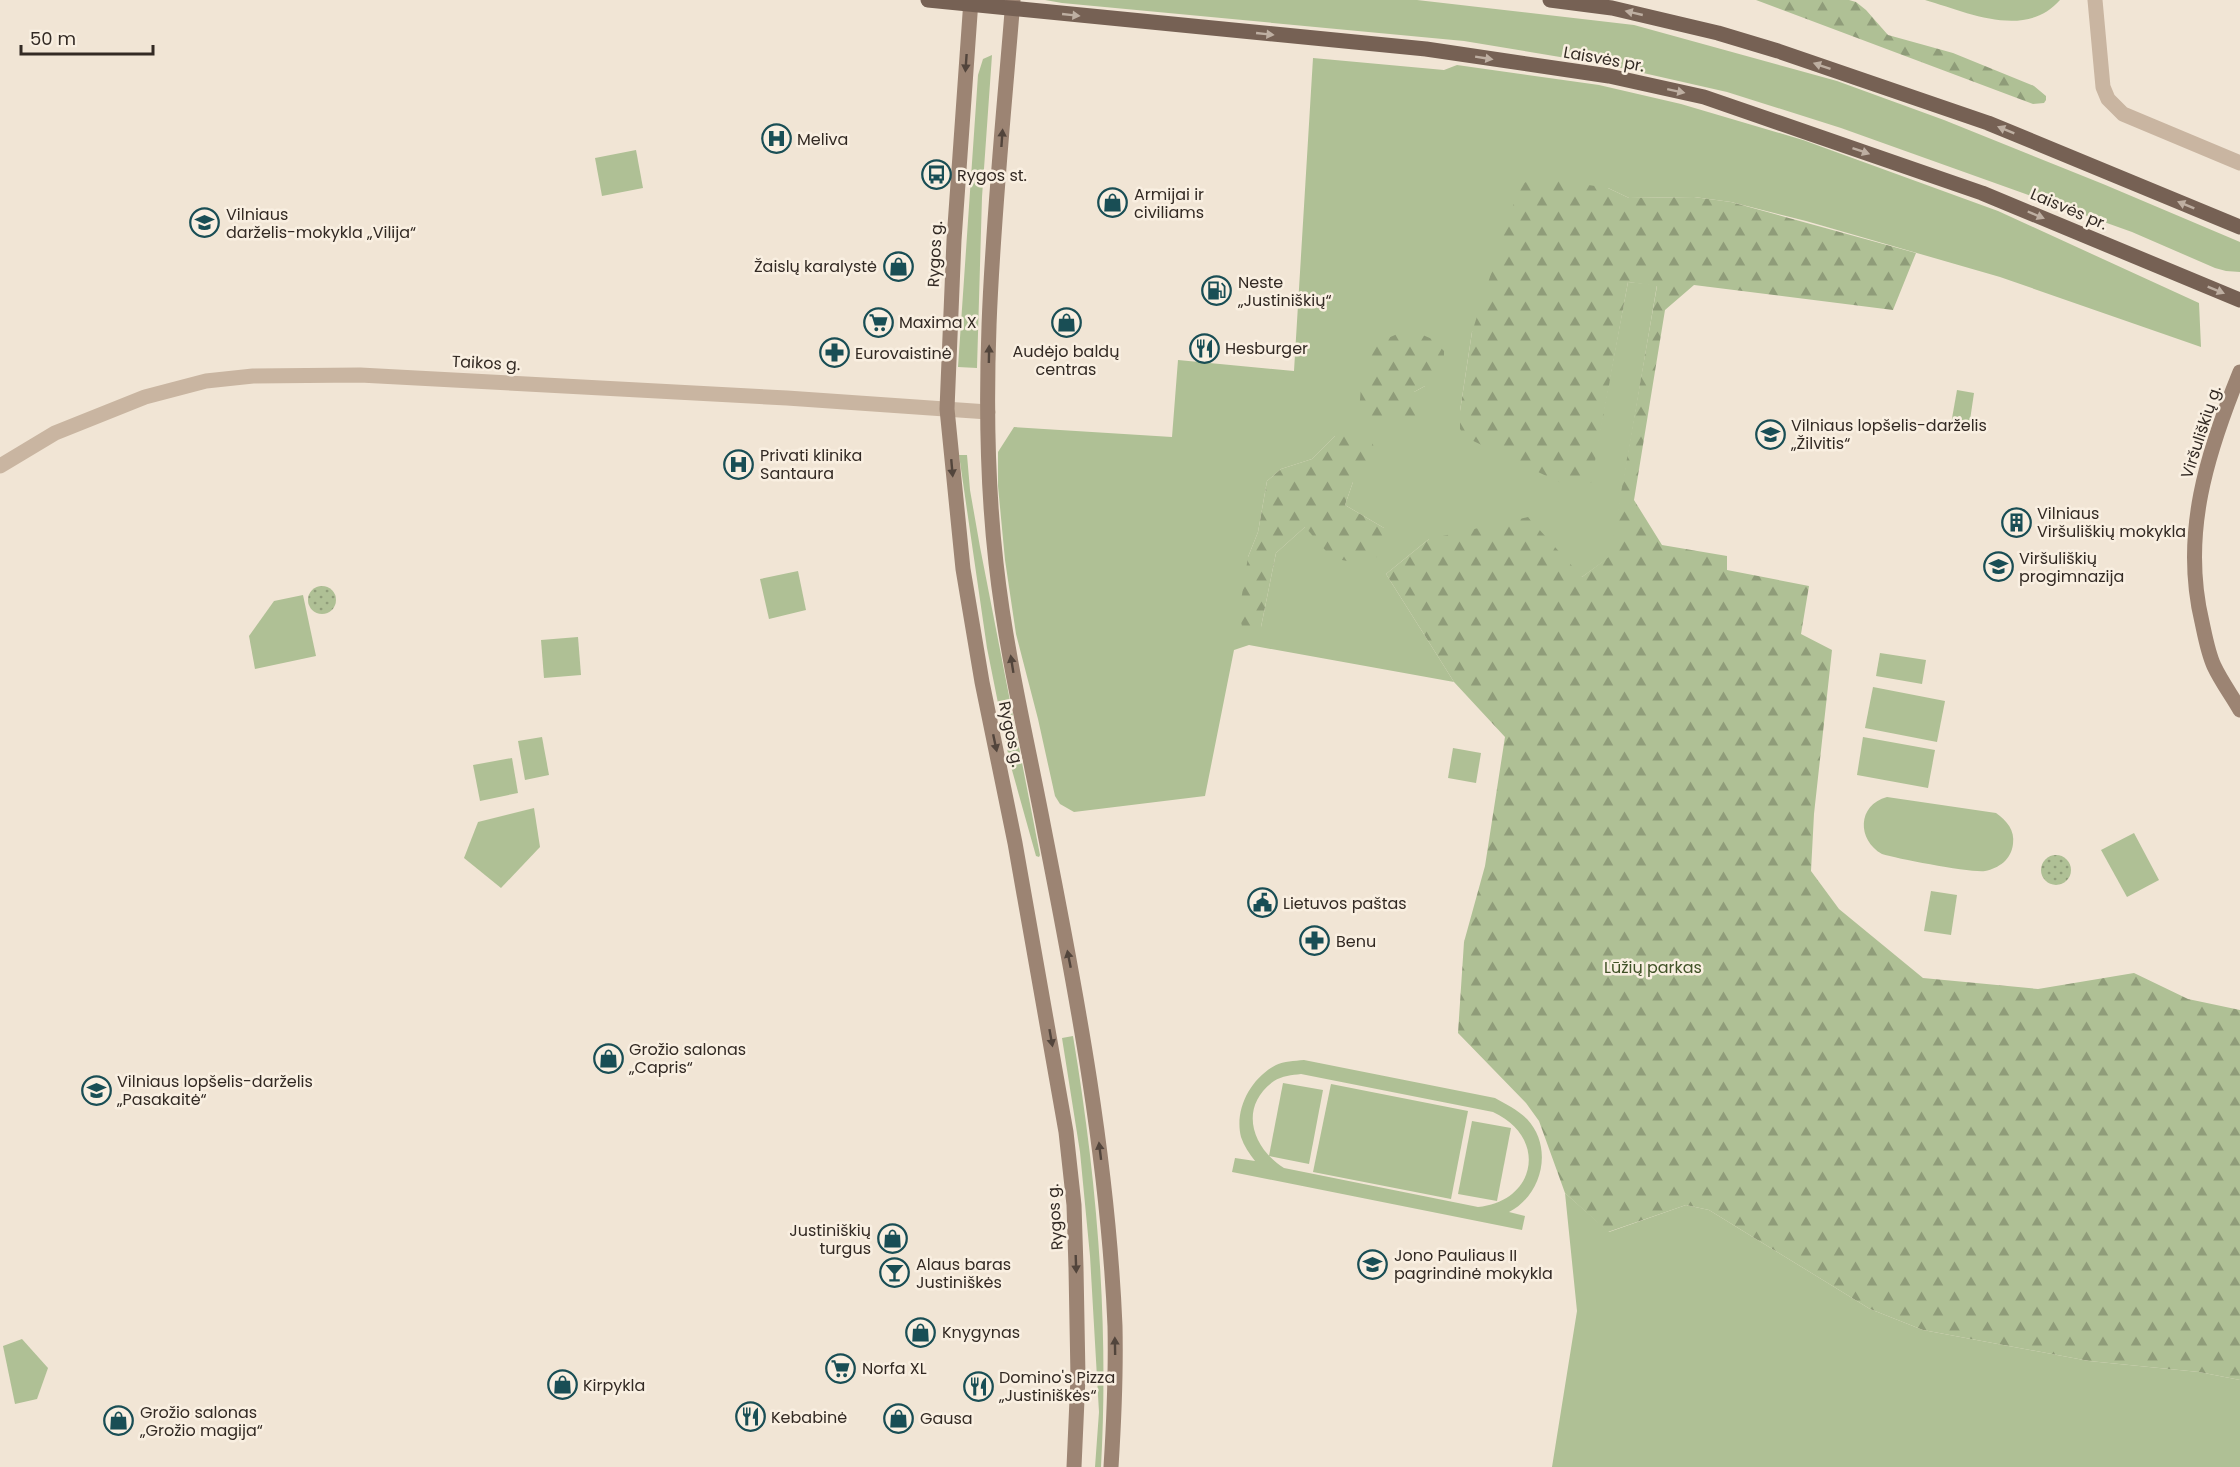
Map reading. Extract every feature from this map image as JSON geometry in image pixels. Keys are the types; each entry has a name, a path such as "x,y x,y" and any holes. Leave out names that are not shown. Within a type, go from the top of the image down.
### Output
{"main road":[{"name":"Laisvės pr.","path":"928,0 1013,4 1426,49 1609,76 1704,97 1982,193 2240,300"},
{"path":"1550,0 1612,8 1718,33 1778,51 1988,123 2240,227"},
{"name":"Rygos g.","path":"970,2 954,240 947,409 953,482 967,591 982,682 1015,843 1066,1132 1074,1205 1076,1268 1078,1377 1074,1467"},
{"name":"Rygos g.","path":"1013,4 993,249 988,412 989,482 996,565 1014,678 1077,995 1107,1211 1115,1349 1111,1467"},
{"name":"Viršuliškių g.","path":"2240,372 2227,404 2203,482 2193,550 2197,603 2205,638 2214,666 2240,710"}],"street":[{"path":"2095,0 2103,87 2114,107 2123,114 2240,163"},
{"name":"Taikos g.","path":"0,466 55,433 145,397 207,381 254,376 360,375 787,398 988,412"}],"green space":[{"path":"1045,0 1417,0 1634,25 1837,81 1944,120 2103,184 2240,242 2240,272 2215,268 2132,232 1841,128 1727,92 1608,65 1464,41"},
{"path":"1756,0 1849,0 1856,2 1888,35 1953,53 2034,86 2046,96 2046,100 2044,103 2033,104"},
{"path":"1925,0 2060,0 2046,12 2030,19 2013,21 1977,16"},
{"path":"992,55 982,197 977,368 958,367 978,75 983,59"},
{"path":"1313,58 1444,70 1457,65 1599,85 1681,104 1803,140 1998,211 2199,303 2201,347 2000,277 1806,221 1731,202 1694,197 1629,198 1608,188 1472,332 1460,411 1460,429 1590,483 1628,282 1657,285 1611,556 1582,577 1429,539 1386,574 1454,682 1249,645 1234,650 1205,796 1074,812 1060,804 1055,796 1016,634 1005,560 998,486 998,452 1014,427 1172,437 1178,360 1294,371","holes":["1425,386 1414,392 1414,400 1361,387","1335,436 1353,482 1345,505 1384,528 1305,527 1276,553 1261,627 1248,557 1258,532 1267,481 1281,469 1312,459"]},
{"path":"636,150 643,188 602,196 595,158"},
{"name":"Lūžių parkas","path":"1536,177 1608,188 1629,198 1694,197 1731,202 1916,253 1893,310 1694,285 1665,310 1634,500 1662,545 1727,556 1727,570 1809,586 1801,634 1832,650 1814,814 1811,871 1839,909 1923,978 2038,989 2134,973 2188,999 2240,1010 2240,1380 2199,1372 2089,1361 1923,1330 1870,1309 1709,1210 1686,1205 1608,1232 1565,1193 1539,1121 1526,1103 1458,1033 1464,942 1485,866 1505,737 1454,682 1386,574 1429,539 1528,517 1582,577 1610,556 1657,286 1628,282 1591,483 1561,483 1465,437 1460,429 1460,411 1472,332 1516,197 1524,183"},
{"path":"1409,329 1432,339 1444,351 1444,371 1414,392 1414,400 1421,410 1413,419 1369,420 1359,412 1361,387 1374,344"},
{"path":"1957,390 1974,393 1969,427 1951,424"},
{"path":"1346,433 1370,434 1374,448 1375,469 1353,482 1345,505 1384,528 1386,549 1367,565 1332,558 1305,527 1276,553 1261,627 1255,632 1244,635 1239,613 1248,557 1258,532 1267,481 1281,469 1312,459 1335,436"},
{"path":"959,455 967,455 970,490 980,547 1039,857 1036,856 1010,763 987,648"},
{"path":"798,571 806,610 769,619 760,579"},
{"path":"322,586 332,590 336,600 332,610 322,614 312,610 308,600 312,590"},
{"path":"303,595 316,656 255,669 249,636 274,601"},
{"path":"578,637 581,675 544,678 541,640"},
{"path":"1880,653 1926,660 1922,684 1876,676"},
{"path":"1873,687 1945,701 1937,742 1865,728"},
{"path":"542,737 549,775 525,780 518,741"},
{"path":"1863,737 1935,750 1928,788 1857,775"},
{"path":"1453,748 1481,753 1476,783 1448,778"},
{"path":"512,758 518,793 480,801 473,765"},
{"path":"1887,797 1996,813 2011,830 2013,844 2010,855 1995,868 1977,871 1882,854 1868,840 1864,823 1870,807"},
{"path":"534,808 540,847 501,888 464,858 478,822"},
{"path":"2134,833 2159,880 2127,897 2101,850"},
{"path":"2056,855 2067,859 2071,870 2067,881 2056,885 2045,881 2041,870 2045,859"},
{"path":"1931,891 1957,895 1951,935 1924,931"},
{"path":"1073,1036 1089,1143 1099,1251 1103,1359 1101,1467 1095,1467 1099,1412 1090,1256 1080,1152 1062,1038"},
{"path":"1304,1060 1495,1098 1520,1113 1535,1131 1542,1157 1536,1183 1530,1194 1509,1212 1525,1216 1522,1230 1232,1172 1235,1158 1255,1161 1241,1137 1239,1126 1242,1105 1252,1086 1276,1065","holes":["1301,1074 1493,1112 1511,1123 1522,1137 1528,1151 1528,1167 1523,1181 1513,1193 1498,1202 1478,1207 1284,1168 1273,1160 1257,1139 1253,1115 1256,1103 1263,1091 1274,1081"]},
{"path":"1283,1083 1323,1090 1309,1164 1269,1156"},
{"path":"1331,1084 1468,1111 1451,1199 1313,1172"},
{"path":"1472,1121 1511,1128 1497,1201 1458,1194"},
{"path":"1565,1193 1609,1232 1686,1205 1709,1210 1870,1309 1923,1330 2089,1361 2199,1372 2240,1380 2240,1467 1552,1467 1577,1311"},
{"path":"22,1339 48,1368 37,1399 15,1404 3,1346"}],"place":[{"name":"Meliva","path":"776,139"},
{"name":"Rygos st.","path":"936,175"},
{"name":"Armijai ir civiliams","path":"1113,203"},
{"name":"Vilniaus darželis-mokykla „Vilija“","path":"205,223"},
{"name":"Žaislų karalystė","path":"898,266"},
{"name":"Neste „Justiniškių“","path":"1217,291"},
{"name":"Maxima X","path":"878,322"},
{"name":"Audėjo baldų centras","path":"1066,323"},
{"name":"Hesburger","path":"1204,348"},
{"name":"Eurovaistinė","path":"834,353"},
{"name":"Vilniaus lopšelis-darželis „Žilvitis“","path":"1770,434"},
{"name":"Privati klinika Santaura","path":"739,464"},
{"name":"Vilniaus Viršuliškių mokykla","path":"2016,522"},
{"name":"Viršuliškių progimnazija","path":"1998,567"},
{"name":"Lietuvos paštas","path":"1262,903"},
{"name":"Benu","path":"1315,941"},
{"name":"Grožio salonas „Capris“","path":"608,1058"},
{"name":"Vilniaus lopšelis-darželis „Pasakaitė“","path":"96,1090"},
{"name":"Justiniškių turgus","path":"892,1239"},
{"name":"Jono Pauliaus II pagrindinė mokykla","path":"1373,1264"},
{"name":"Alaus baras Justiniškės","path":"895,1273"},
{"name":"Knygynas","path":"921,1332"},
{"name":"Norfa XL","path":"841,1368"},
{"name":"Kirpykla","path":"562,1385"},
{"name":"Domino's Pizza „Justiniškės“","path":"978,1386"},
{"name":"Kebabinė","path":"750,1417"},
{"name":"Gausa","path":"899,1418"},
{"name":"Grožio salonas „Grožio magija“","path":"119,1421"}]}
